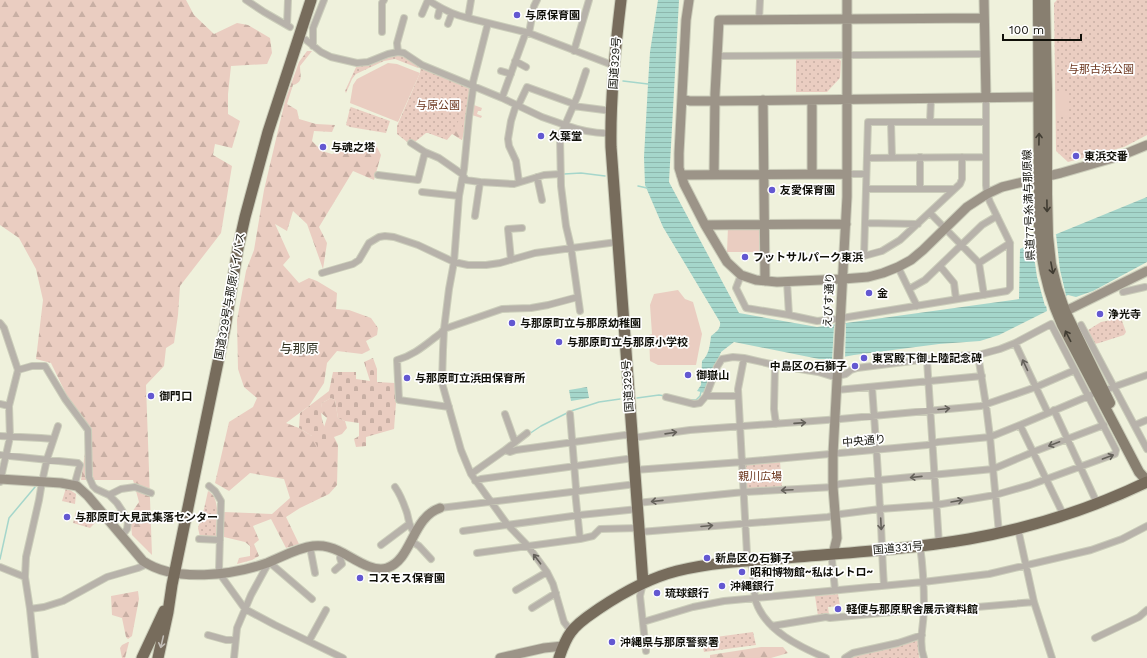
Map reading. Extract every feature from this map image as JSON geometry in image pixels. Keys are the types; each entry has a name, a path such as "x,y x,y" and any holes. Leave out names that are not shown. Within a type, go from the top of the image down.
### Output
{"highway":[{"name":"国道329号与那原バイパス","path":"158,658 223,336 238,248 251,192 276,106 311,0"},
{"name":"国道329号","path":"621,0 612,111 612,177 643,583"},
{"name":"国道331号","path":"643,583 659,576 685,569 710,565 939,544 999,533 1064,516 1126,492 1147,480"},
{"path":"559,658 567,637 571,631 586,618 643,583"},
{"name":"国道329号与那原バイパス","path":"142,658 170,598"}],"main road":[{"name":"県道77号糸満与那原線","path":"1038,0 1039,97 1043,177"},
{"name":"県道77号糸満与那原線","path":"1045,0 1043,177 1044,274 1096,393 1139,472 1147,480"}],"street":[{"path":"246,0 289,26 288,0"},
{"path":"313,46 313,28 324,0"},
{"path":"382,32 382,3 384,0"},
{"path":"422,14 428,0 440,8 458,16 527,33 615,66"},
{"path":"468,18 471,0"},
{"path":"502,98 527,33 537,0"},
{"path":"574,51 589,0"},
{"path":"689,0 686,20 679,168 688,192 727,262 741,275 756,280 765,282 787,282 843,279 868,277 883,273 911,260 966,207 987,194 1002,187 1131,153 1147,145"},
{"path":"759,20 760,0"},
{"name":"えびす通り","path":"833,554 837,538 833,487 833,454 846,224 846,0"},
{"path":"741,275 736,288 746,308 789,315 817,322 840,322 917,306 1008,291 1010,288 1010,243 987,194 986,186 984,0"},
{"path":"438,16 440,8"},
{"path":"448,24 452,13"},
{"path":"398,52 397,43 404,18"},
{"path":"714,175 715,101 720,20 984,18"},
{"path":"488,23 473,86 464,169 458,196 454,262 444,330 442,383 461,450 471,474 507,524 528,546 547,572 556,592 564,622 571,631"},
{"path":"306,40 331,57 357,63 368,62 388,54 398,52 404,53 422,65 502,98 542,117 576,129 604,134 611,133"},
{"path":"717,56 985,54"},
{"path":"515,61 526,67"},
{"path":"501,71 511,74"},
{"path":"580,310 571,247 566,226 560,174 560,137 578,95 586,71"},
{"path":"519,182 516,161 509,146 508,139 511,121 517,105 527,87 574,105 612,111"},
{"path":"682,99 690,101 715,101 1039,97"},
{"path":"930,99 930,122"},
{"path":"763,100 765,282"},
{"path":"812,100 812,174"},
{"path":"962,157 962,179 960,184 900,240 882,251 864,256 868,122 986,122"},
{"path":"892,122 892,158"},
{"path":"411,143 425,152 439,158 462,174 466,180 514,184 537,177 560,174"},
{"path":"378,175 418,180 425,152"},
{"path":"920,157 920,189"},
{"path":"867,158 985,157"},
{"path":"681,175 866,174"},
{"path":"537,177 542,200"},
{"path":"475,216 480,182"},
{"path":"866,189 954,189"},
{"path":"422,192 458,196"},
{"path":"930,213 979,263 984,295"},
{"path":"909,289 925,280 962,246 982,225 997,216"},
{"path":"865,223 918,224"},
{"path":"705,224 846,224"},
{"path":"511,260 508,229 522,228"},
{"path":"322,273 353,264 360,259 369,243 379,237 385,236 394,237 418,245 454,262 468,265 486,265 535,253 617,242"},
{"path":"979,263 1010,243"},
{"path":"347,261 360,259"},
{"path":"940,266 954,283 956,299"},
{"path":"898,267 917,306"},
{"path":"1061,313 1143,273 1146,288 1122,292"},
{"path":"787,282 789,315"},
{"path":"449,406 399,400 397,360 413,354 444,330 492,312 537,307 578,297"},
{"path":"0,323 4,328 18,370 9,406 10,437 3,455 0,480 61,483 74,486 82,490 140,558 147,564 156,568 175,572 200,574 220,573 252,568 300,549 321,546 341,552 374,568 383,569 388,568 399,560 426,516 440,508 636,484"},
{"path":"477,553 580,539 593,536 600,529 640,530 745,523 835,516 880,509 936,505 995,495 1047,479 1115,454 1116,450 1104,425 1096,393 1075,370 1051,324 1000,349 978,355 952,356 857,368 846,374 837,373 831,376 818,372 733,357 722,360 717,367 706,396 700,403 694,404 666,397"},
{"path":"1081,325 1147,449"},
{"path":"1015,342 1036,387 1068,439 1097,503"},
{"path":"978,355 990,437 999,533"},
{"path":"744,358 738,389 739,427 747,554 752,567 756,602 768,622 785,637 799,646 826,658"},
{"path":"927,360 939,544"},
{"path":"775,365 774,409 776,424"},
{"path":"18,370 32,366 44,366 65,399 88,430 90,467 89,477 96,490 109,495 124,512 128,522 127,529 122,536"},
{"path":"505,450 510,452 572,441 624,435 639,437 690,430 835,420 986,405 1036,387 1075,370"},
{"name":"中央通り","path":"635,470 833,454 990,437 1096,393 1147,375"},
{"path":"837,390 982,376"},
{"path":"872,387 884,585"},
{"path":"706,396 738,396"},
{"path":"0,404 9,406"},
{"path":"505,414 515,442"},
{"path":"570,414 580,539"},
{"path":"1134,425 1147,420"},
{"path":"1020,425 1064,516"},
{"path":"463,530 744,492 833,487 839,484 993,469 1104,425"},
{"path":"35,658 25,577 26,557 40,500 47,459 58,426"},
{"path":"471,474 527,433"},
{"path":"0,436 53,439"},
{"path":"3,455 78,463 80,465 74,486"},
{"path":"475,481 634,458"},
{"path":"209,486 216,491 221,501 219,570 245,609 343,658"},
{"path":"109,495 121,489 135,487 151,493"},
{"path":"394,487 398,491 406,512 413,537 419,546 431,558"},
{"path":"380,545 409,524"},
{"path":"643,622 698,606 756,598 989,574 1091,550 1122,539 1147,526"},
{"path":"1018,529 1034,602 1052,658"},
{"path":"200,539 220,540"},
{"path":"920,546 924,609 922,635 922,651 924,658"},
{"path":"310,547 315,573"},
{"path":"335,570 342,564 340,558 341,552"},
{"path":"833,554 832,560 835,590"},
{"path":"269,562 312,599"},
{"path":"234,658 237,628 250,595 269,562"},
{"path":"30,610 63,601 107,577 147,564"},
{"path":"0,567 25,577"},
{"path":"516,590 547,572"},
{"path":"643,583 640,596 646,650"},
{"path":"532,608 556,592"},
{"path":"772,626 826,617 830,618 924,609 954,610 1034,602"},
{"path":"309,641 326,610"},
{"path":"1096,638 1139,617 1147,610"},
{"path":"208,635 226,640 235,640"},
{"path":"845,658 854,653 898,643 922,635"},
{"path":"500,658 544,648 563,646"}],"green space":[{"path":"0,0 186,0 194,15 214,34 237,23 248,25 270,38 272,53 267,64 231,66 228,94 228,114 240,121 232,148 215,144 213,155 232,166 221,233 180,286 174,343 166,348 164,366 146,385 152,555 132,535 130,515 139,502 133,480 81,480 85,453 92,429 69,400 51,363 36,359 43,300 36,269 19,238 0,225"},
{"name":"与那古浜公園","path":"1057,0 1147,0 1147,135 1124,147 1068,162 1056,151 1054,3"},
{"path":"307,51 312,51 300,66 300,80 293,85 287,104 297,110 299,119 316,124 335,125 332,132 314,131 312,141 322,151 332,154 371,140 381,155 374,180 353,171 319,227 327,243 323,269 307,224 293,211 287,231 275,224 290,257 283,265 299,283 309,278 337,293 336,309 349,310 371,318 378,328 377,335 366,341 370,350 362,354 337,351 327,363 324,383 309,406 286,423 299,428 312,436 323,430 327,418 320,412 322,403 331,398 335,400 338,418 345,421 347,428 342,434 334,437 338,445 337,485 329,494 300,508 286,517 299,544 286,548 271,519 253,526 259,540 254,544 259,556 252,560 237,564 239,558 250,556 250,546 245,542 224,537 224,512 272,514 290,498 284,479 250,473 229,491 215,483 229,422 253,407 257,398 244,387 238,369 237,320 246,271 254,250 264,190 285,101 299,62"},
{"path":"392,55 401,55 420,67 418,68 395,59 384,61 356,74 352,79 346,93 345,91 357,65"},
{"path":"837,57 841,61 840,78 827,92 796,92 796,58"},
{"path":"388,63 397,64 420,73 398,122 350,103 353,85 357,79"},
{"name":"与原公園","path":"421,66 470,86 462,140 452,134 447,140 426,133 411,145 397,134 397,126 420,73"},
{"path":"1057,93 1069,93 1069,117 1057,117"},
{"path":"474,105 482,108 477,114 482,116 481,118 472,115"},
{"path":"351,107 390,121 386,133 346,125"},
{"path":"459,120 462,120 462,127 465,128 462,140 451,133"},
{"path":"728,227 759,228 759,252 727,252"},
{"path":"678,290 685,299 693,302 702,334 696,365 658,365 650,361 649,335 652,334 650,305 654,294"},
{"path":"1121,318 1126,332 1124,335 1094,344 1088,330 1101,322"},
{"path":"373,358 377,369 377,382 395,383 396,403 394,429 366,437 366,446 356,447 354,439 359,436 359,423 345,421 338,418 335,400 331,398 322,403 321,413 324,426 331,440 318,448 312,436 299,428 300,413 329,391 333,372 356,372 356,379 370,381 364,362"},
{"name":"親川広場","path":"780,461 782,488 749,490 746,488 745,464"},
{"path":"66,488 76,494 75,504 62,501"},
{"path":"208,491 215,498 217,509 204,509"},
{"path":"204,509 217,509 216,537 200,537 198,528"},
{"path":"76,511 91,515 98,520 90,528 73,523"},
{"path":"138,591 139,599 132,636 128,639 126,637 122,618 112,615 111,596"},
{"path":"838,594 840,606 828,607 829,615 818,616 815,596"},
{"path":"753,632 756,645 704,652 701,639"},
{"path":"916,640 918,641 919,658 849,658 855,655"},
{"path":"128,642 125,658 122,658 120,648"},
{"path":"761,647 783,647 788,653 771,658 710,658 710,655"}],"water":[{"path":"658,0 679,0 669,182 739,313 817,327 1019,299 1020,249 1147,197 1147,262 1093,291 1076,297 1068,295 1046,305 1047,311 999,335 980,341 939,344 832,359 819,359 734,342 721,352 705,393 697,391 701,385 702,361 708,353 711,336 719,328 720,322 663,227 645,185 644,157 650,52"},
{"path":"587,387 589,398 571,401 569,390"}],"pier":[{"path":"1056,234 1060,270 1066,295 1045,306 1037,277 1032,243"},
{"path":"846,324 845,359 832,361 834,326"}],"waterway":[{"path":"623,81 648,84"},
{"path":"564,174 581,173 605,176"},
{"path":"638,186 647,188"},
{"path":"690,400 696,400 700,396 701,392"},
{"path":"637,398 659,395 665,396"},
{"path":"571,411 599,402 620,399"},
{"path":"529,434 567,413"},
{"path":"0,559 9,518 35,487"}],"place":[{"name":"与原保育園","path":"517,15"},
{"name":"久葉堂","path":"541,136"},
{"name":"与魂之塔","path":"323,147"},
{"name":"東浜交番","path":"1076,156"},
{"name":"友愛保育園","path":"772,190"},
{"name":"フットサルパーク東浜","path":"745,257"},
{"name":"金","path":"869,293"},
{"name":"浄光寺","path":"1100,314"},
{"name":"与那原町立与那原幼稚園","path":"512,323"},
{"name":"与那原町立与那原小学校","path":"559,342"},
{"name":"東宮殿下御上陸記念碑","path":"864,358"},
{"name":"中島区の石獅子","path":"855,366"},
{"name":"御嶽山","path":"688,375"},
{"name":"与那原町立浜田保育所","path":"407,378"},
{"name":"御門口","path":"151,396"},
{"name":"与那原町大見武集落センター","path":"67,517"},
{"name":"新島区の石獅子","path":"707,558"},
{"name":"昭和博物館~私はレトロ~","path":"742,572"},
{"name":"コスモス保育園","path":"360,578"},
{"name":"沖縄銀行","path":"722,586"},
{"name":"琉球銀行","path":"657,593"},
{"name":"軽便与那原駅舎展示資料館","path":"838,609"},
{"name":"沖縄県与那原警察署","path":"612,642"}],"district":[{"name":"与那原","path":"299,348"}]}
